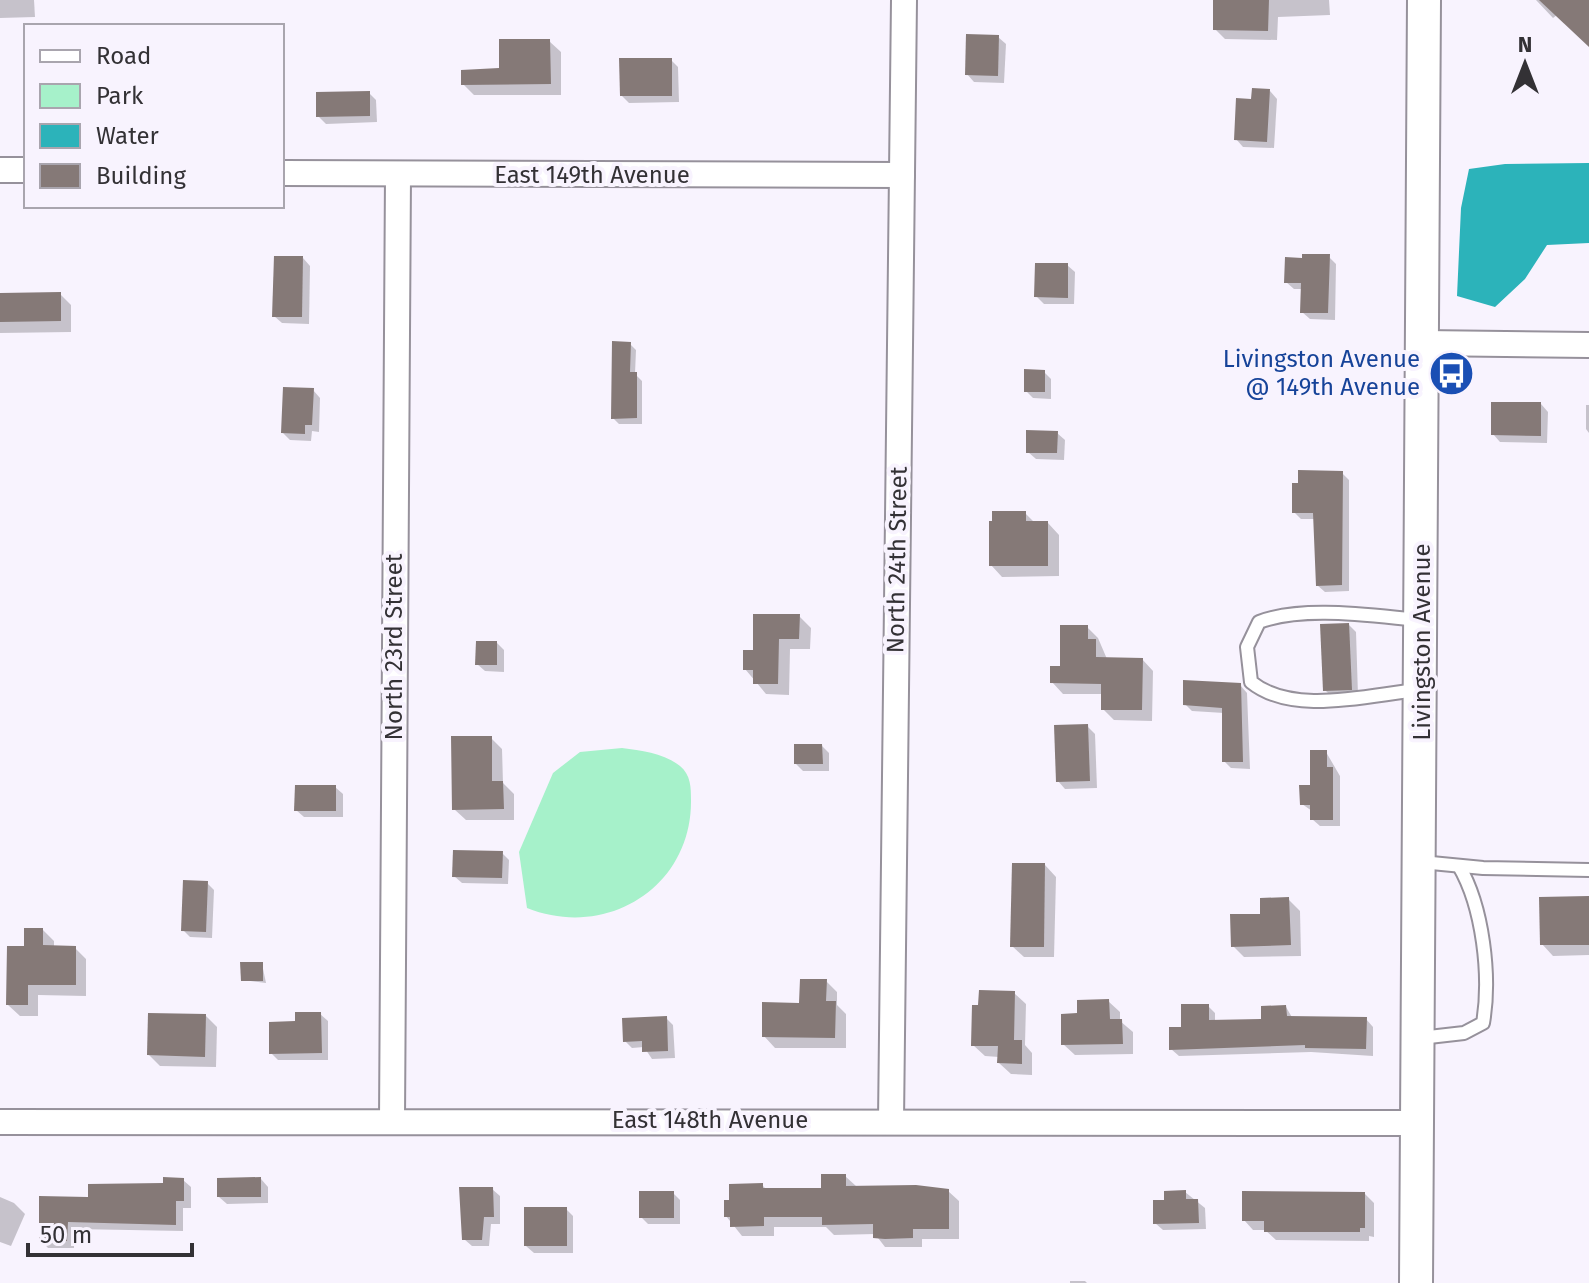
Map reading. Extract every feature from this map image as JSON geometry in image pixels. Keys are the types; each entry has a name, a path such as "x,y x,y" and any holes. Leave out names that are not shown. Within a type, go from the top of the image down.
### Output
{"street":[{"name":"North 24th Street","path":"891,1121 904,0"},
{"name":"Livingston Avenue","path":"1416,1283 1420,1123 1424,0"},
{"path":"0,170 24,170"},
{"name":"East 149th Avenue","path":"284,173 902,175"},
{"name":"North 23rd Street","path":"392,1120 398,175"},
{"path":"1423,343 1589,345"},
{"name":"East 148th Avenue","path":"0,1122 1420,1123"}],"lane":[{"path":"1421,689 1296,700 1274,695 1251,682 1247,658 1252,632 1259,622 1270,618 1332,614 1422,620"},
{"path":"1421,862 1589,870"},
{"path":"1420,1038 1464,1033 1483,1023 1480,919 1470,884 1459,866"}],"green space":[{"path":"622,748 667,758 686,773 691,800 688,831 677,858 661,881 639,899 614,911 587,917 557,916 527,908 519,852 553,773 580,752"}],"water":[{"path":"1589,163 1589,243 1547,245 1525,279 1495,307 1457,296 1461,208 1469,169 1505,164"}],"building":[{"path":"1213,0 1269,0 1268,31 1213,30"},
{"path":"1539,0 1589,0 1589,47"},
{"path":"966,34 999,35 998,76 965,75"},
{"path":"499,39 550,39 551,84 461,85 461,70 499,68"},
{"path":"619,58 672,58 672,96 620,96"},
{"path":"1252,88 1270,89 1267,142 1234,140 1236,98 1251,99"},
{"path":"370,91 370,116 316,117 316,92"},
{"path":"1302,254 1330,254 1328,313 1300,313 1301,283 1284,283 1285,257 1302,258"},
{"path":"274,256 303,256 302,317 272,317"},
{"path":"1035,263 1068,263 1068,298 1034,297"},
{"path":"61,292 61,321 0,322 0,293"},
{"path":"612,341 631,342 630,372 637,372 637,418 611,419"},
{"path":"1024,369 1045,370 1045,392 1024,392"},
{"path":"283,387 314,388 312,425 305,425 305,434 281,433"},
{"path":"1491,402 1541,402 1541,436 1491,435"},
{"path":"1026,430 1058,431 1057,453 1026,453"},
{"path":"1298,470 1343,471 1342,585 1316,586 1313,513 1292,513 1292,483 1298,483"},
{"path":"992,511 1026,511 1026,521 1048,521 1048,566 989,566 989,521 992,521"},
{"path":"753,614 800,614 799,639 779,639 778,684 753,684 753,670 743,670 743,650 753,650"},
{"path":"1349,623 1352,690 1323,691 1320,624"},
{"path":"1060,625 1088,625 1088,639 1096,639 1096,657 1143,658 1142,710 1101,710 1101,684 1050,683 1050,666 1060,666"},
{"path":"476,641 497,641 497,665 475,665"},
{"path":"1183,680 1241,683 1243,762 1222,762 1222,708 1183,705"},
{"path":"1088,724 1090,781 1056,782 1054,725"},
{"path":"451,736 492,736 492,781 503,781 504,809 452,810"},
{"path":"794,744 822,744 823,764 794,764"},
{"path":"1310,750 1327,750 1327,767 1333,767 1333,820 1310,820 1310,805 1300,805 1299,785 1310,785"},
{"path":"295,785 336,785 336,811 294,811"},
{"path":"453,850 503,851 502,878 452,877"},
{"path":"1012,863 1045,863 1044,947 1010,947"},
{"path":"183,880 208,881 206,932 181,931"},
{"path":"1589,896 1589,945 1540,945 1539,897"},
{"path":"1289,897 1291,945 1231,947 1230,914 1260,914 1260,898"},
{"path":"24,928 43,928 43,945 76,946 76,985 28,985 28,1005 6,1005 7,946 24,946"},
{"path":"240,962 263,962 263,981 241,981"},
{"path":"800,979 827,979 826,1001 836,1001 835,1038 762,1037 762,1002 799,1003"},
{"path":"979,990 1015,991 1014,1040 1022,1040 1022,1064 997,1063 998,1046 971,1046 972,1005 978,1005"},
{"path":"1109,999 1110,1019 1122,1019 1123,1044 1061,1045 1061,1014 1077,1013 1077,1000"},
{"path":"1181,1004 1209,1004 1209,1020 1261,1019 1261,1006 1286,1005 1287,1016 1367,1017 1366,1049 1305,1048 1305,1045 1169,1050 1169,1027 1181,1027"},
{"path":"295,1012 321,1012 322,1053 269,1054 269,1022 295,1021"},
{"path":"148,1013 206,1014 205,1057 147,1055"},
{"path":"667,1016 668,1051 642,1052 642,1041 623,1042 622,1018"},
{"path":"821,1174 846,1174 846,1186 916,1185 949,1189 949,1229 913,1229 913,1238 885,1239 873,1238 873,1224 822,1225 822,1217 764,1217 764,1226 730,1227 730,1217 724,1217 724,1200 729,1200 729,1184 763,1183 763,1188 821,1188"},
{"path":"163,1177 184,1178 184,1201 176,1201 176,1225 68,1222 67,1241 39,1241 39,1196 88,1197 88,1184 163,1183"},
{"path":"261,1177 261,1197 217,1197 217,1178"},
{"path":"459,1187 493,1187 494,1217 484,1217 482,1240 462,1240"},
{"path":"1186,1190 1186,1199 1198,1199 1199,1223 1153,1224 1153,1200 1164,1200 1164,1191"},
{"path":"639,1191 674,1191 674,1218 639,1218"},
{"path":"1242,1191 1365,1192 1365,1228 1360,1228 1360,1232 1264,1232 1264,1221 1242,1221"},
{"path":"524,1207 567,1207 567,1246 524,1246"}],"place":[{"name":"Livingston Avenue @ 149th Avenue","path":"1451,373"}]}
